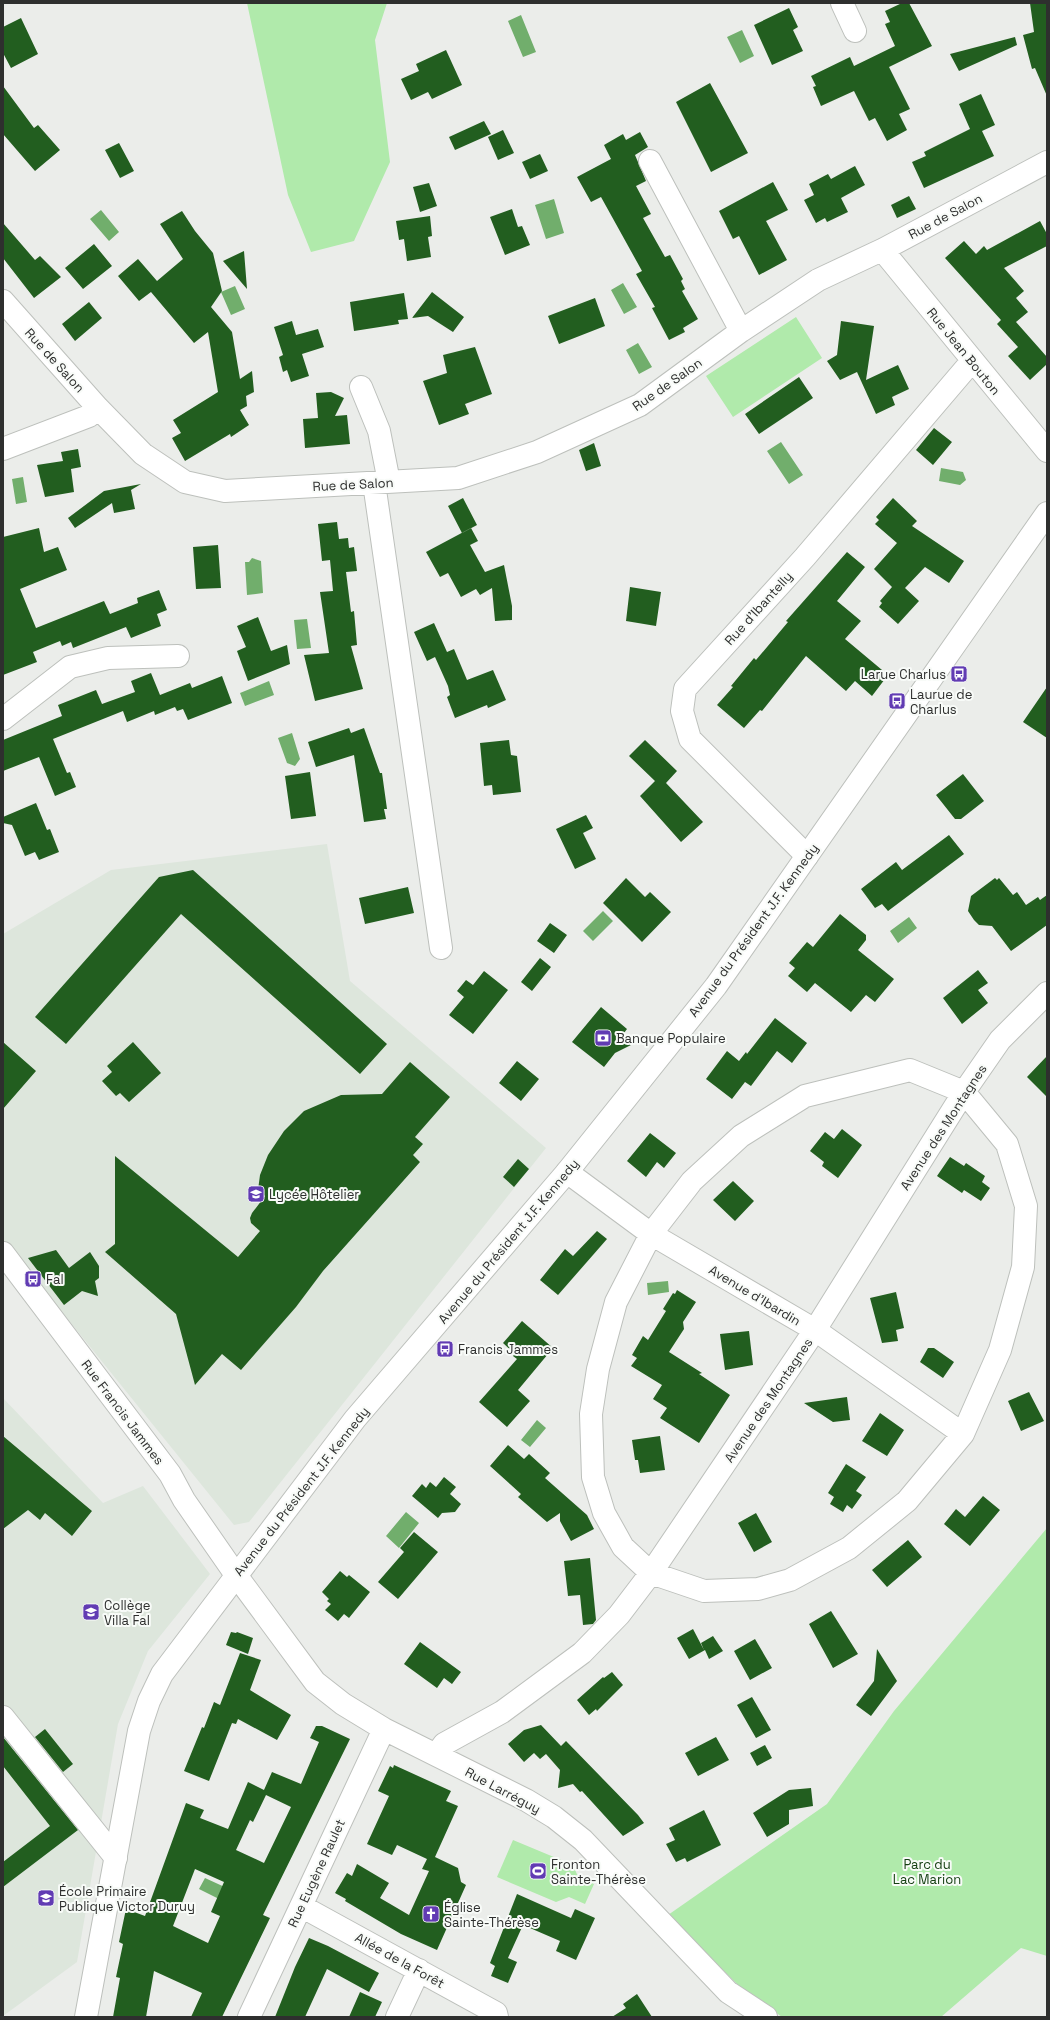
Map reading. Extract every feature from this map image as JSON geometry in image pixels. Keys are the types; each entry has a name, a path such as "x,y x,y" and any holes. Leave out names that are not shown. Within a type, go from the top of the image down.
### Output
{"street":[{"path":"842,3 855,31"},
{"path":"650,161 741,331"},
{"name":"Rue de Salon","path":"3,301 98,408 143,454 185,482 225,491 458,478 537,452 640,405 741,331 818,280 884,249 1047,162"},
{"name":"Rue Jean Bouton","path":"884,249 888,257 1047,451"},
{"name":"Rue d'Ibantelly","path":"807,856 690,739 682,711 685,689 805,557 972,361"},
{"path":"361,387 379,430 382,482 442,948"},
{"path":"3,449 89,416 98,408"},
{"name":"Avenue du Président J.F. Kennedy","path":"86,2017 139,1731 149,1701 162,1674 355,1419 567,1172 716,986 1047,513"},
{"path":"3,719 70,667 108,658 178,656"},
{"name":"Avenue des Montagnes","path":"436,1755 444,1744 502,1712 582,1653 619,1614 652,1573 815,1330 964,1092 1000,1040 1047,993"},
{"path":"910,1070 964,1092 1008,1144 1026,1206 1023,1267 1000,1350 963,1434 906,1501 849,1548 790,1580 758,1589 704,1591 652,1573 623,1547 604,1513 593,1477 591,1414 598,1369 616,1302 651,1234 692,1181 736,1141 805,1096 910,1070"},
{"name":"Avenue d'Ibardin","path":"567,1172 651,1234 815,1330 963,1434"},
{"name":"Rue Francis Jammes","path":"3,1253 170,1474 184,1500 236,1575"},
{"path":"3,1270 161,1482 184,1500"},
{"name":"Rue Larréguy","path":"236,1575 315,1682 343,1704 384,1729 526,1800 554,1817 583,1840 728,1992 766,2017"},
{"path":"3,1717 116,1858"},
{"name":"Rue Eugène Raulet","path":"249,2017 384,1729"},
{"name":"Allée de la Forêt","path":"301,1906 419,1970 496,2014 497,2017"},
{"path":"397,2017 419,1970"}],"shaded area":[{"path":"521,15 536,52 523,57 508,21"},
{"path":"742,30 754,56 740,63 727,37"},
{"path":"554,199 564,233 546,239 535,205"},
{"path":"101,210 119,232 109,241 90,219"},
{"path":"623,283 637,307 624,314 611,290"},
{"path":"235,286 245,309 231,315 221,292"},
{"path":"638,343 652,367 639,374 626,350"},
{"path":"781,442 803,475 789,484 767,451"},
{"path":"941,468 963,472 966,480 960,485 939,481"},
{"path":"23,477 27,502 16,504 12,479"},
{"path":"252,558 261,561 263,593 247,595 245,562 249,562"},
{"path":"307,619 311,648 297,649 294,620"},
{"path":"269,681 274,695 245,706 240,693"},
{"path":"292,733 300,759 295,766 287,763 278,738"},
{"name":"Lycée Hôtelier","path":"327,844 350,981 546,1148 249,1522 234,1525 3,1239 3,934 111,870"},
{"path":"603,911 613,921 593,941 583,931"},
{"path":"909,917 917,928 898,943 890,931"},
{"path":"668,1281 669,1292 648,1295 647,1283"},
{"name":"Collège Villa Fal","path":"3,1398 103,1503 143,1486 210,1574 148,1651 118,1724 77,1962 3,2016"},
{"path":"537,1420 546,1428 530,1447 521,1440"},
{"path":"406,1512 419,1523 399,1548 386,1536"},
{"path":"205,1878 229,1889 223,1901 199,1889"}],"green space":[{"path":"247,3 387,3 375,40 390,162 354,241 311,252 288,195"},
{"path":"796,317 822,358 733,417 706,376"},
{"name":"Parc du Lac Marion","path":"1047,1528 1047,1956 1021,1948 941,2017 782,2017 739,1986 668,1915 827,1804 894,1711"},
{"name":"Fronton Sainte-Thérèse","path":"513,1840 573,1865 579,1879 594,1884 585,1904 569,1897 556,1902 497,1877"}],"building":[{"path":"902,3 909,3 932,46 889,67 910,109 899,114 907,130 887,141 875,118 869,121 854,91 821,106 813,87 816,86 811,76 850,57 854,66 895,46 885,24 890,22 885,11"},
{"path":"1030,3 1047,3 1047,96 1035,68 1032,69 1023,35 1034,32"},
{"path":"789,8 798,27 793,30 803,51 772,65 754,25"},
{"path":"21,18 38,54 11,68 3,53 3,27"},
{"path":"1015,37 1017,45 959,71 950,54"},
{"path":"446,50 462,85 432,99 428,92 411,100 401,79 419,71 416,64"},
{"path":"710,83 748,153 711,172 676,102"},
{"path":"3,86 34,128 38,125 60,150 35,171 3,134"},
{"path":"981,94 995,125 982,131 994,156 924,188 912,162 926,156 924,152 970,129 959,104"},
{"path":"484,121 491,134 455,150 449,137"},
{"path":"503,130 514,153 498,160 488,137"},
{"path":"640,132 648,147 635,155 646,181 636,186 651,214 643,218 665,257 670,255 683,279 681,281 685,289 682,291 698,319 683,328 685,332 669,340 652,308 655,307 636,274 642,271 601,197 591,202 577,177 611,159 604,145 623,134 626,140"},
{"path":"119,143 134,171 120,178 105,150"},
{"path":"540,154 548,171 530,179 522,162"},
{"path":"855,166 865,185 841,198 848,212 827,222 825,218 816,223 804,200 814,195 809,184 828,174 831,179"},
{"path":"773,182 788,210 766,221 787,260 759,275 739,236 733,239 719,211"},
{"path":"429,183 437,206 420,212 413,187"},
{"path":"909,196 916,209 897,218 891,205"},
{"path":"512,209 518,227 522,226 530,245 505,255 490,217"},
{"path":"182,211 195,231 213,253 222,291 211,307 232,332 240,379 252,371 254,392 246,396 247,406 240,410 249,425 231,437 230,434 185,461 172,438 181,433 173,420 218,392 208,332 194,343 151,292 139,301 118,276 138,259 157,281 183,259 160,224"},
{"path":"430,216 432,236 428,237 431,257 407,261 404,239 399,240 396,221"},
{"path":"1040,221 1047,234 1047,246 1004,268 1024,291 1016,298 1028,312 1016,322 1047,357 1047,364 1030,380 1008,356 1018,347 997,324 1001,320 945,258 964,241 976,254 984,246 987,250"},
{"path":"3,223 35,260 40,256 61,277 34,298 3,258"},
{"path":"94,244 112,266 83,289 65,268"},
{"path":"244,251 247,289 223,261"},
{"path":"432,292 464,317 453,332 428,316 412,318"},
{"path":"404,293 408,319 398,320 399,324 354,331 350,302"},
{"path":"595,298 605,326 559,344 548,316"},
{"path":"89,302 102,318 75,341 62,324"},
{"path":"292,321 296,335 318,329 324,347 302,354 309,376 291,382 287,370 283,372 279,357 283,355 274,327"},
{"path":"841,321 874,326 866,380 898,365 909,389 892,397 895,405 876,414 857,372 840,380 827,361 837,355"},
{"path":"475,347 492,394 465,404 469,414 439,425 423,381 447,373 443,355"},
{"path":"799,377 813,398 759,434 745,414"},
{"path":"331,392 344,398 335,416 347,415 350,444 305,448 303,419 318,418 316,393"},
{"path":"934,428 952,442 933,465 916,450"},
{"path":"594,443 601,466 586,471 579,450"},
{"path":"78,449 81,467 71,469 74,492 45,497 37,465 63,461 61,452"},
{"path":"141,484 131,490 135,509 114,513 112,503 75,528 68,518 104,491"},
{"path":"463,498 477,525 462,533 448,506"},
{"path":"893,498 917,521 912,526 964,561 949,583 925,567 905,588 919,601 898,624 879,607 882,603 880,601 892,587 874,569 897,543 875,524 879,520 876,517"},
{"path":"337,522 339,539 348,538 349,548 354,547 357,571 346,572 351,612 354,611 357,645 351,646 363,689 315,701 304,655 329,653 320,592 333,591 330,560 322,561 318,524"},
{"path":"39,528 44,552 58,547 67,570 20,589 36,628 104,601 110,614 138,603 137,598 159,590 167,610 157,614 161,626 131,638 126,627 73,648 71,642 62,646 60,641 33,652 37,662 3,675 3,537"},
{"path":"471,528 478,541 470,545 485,572 504,565 512,606 512,620 495,621 492,588 480,595 476,589 461,597 448,573 440,577 426,552"},
{"path":"218,545 221,588 196,589 193,547"},
{"path":"847,552 865,567 837,601 861,621 845,639 888,675 872,696 855,681 846,691 806,656 762,711 760,710 744,728 717,705 733,687 731,686 754,658 756,660 788,622 786,621"},
{"path":"630,587 661,592 656,626 626,621"},
{"path":"258,617 271,651 287,645 290,664 248,681 237,651 246,647 237,626"},
{"path":"434,623 447,652 454,649 467,680 493,670 506,700 488,708 487,705 455,718 447,697 450,695 448,686 435,657 427,661 414,632"},
{"path":"151,673 160,695 190,683 192,688 222,676 232,703 188,720 183,709 177,711 175,707 155,715 154,711 127,722 123,711 53,739 67,773 70,772 76,787 55,796 39,757 3,771 3,740 62,716 58,705 96,690 102,704 135,692 131,681"},
{"path":"1047,687 1047,738 1023,722"},
{"path":"349,728 351,733 364,728 380,773 382,773 387,809 384,809 386,819 364,822 354,755 316,767 308,742"},
{"path":"509,740 511,755 517,756 521,792 493,795 492,785 484,786 480,743"},
{"path":"645,740 677,771 666,783 703,822 681,842 640,796 655,781 629,756"},
{"path":"310,772 316,816 291,819 285,776"},
{"path":"963,774 984,801 961,819 955,819 936,795"},
{"path":"36,803 47,830 50,829 59,852 39,860 35,852 25,856 12,825 3,823 3,817"},
{"path":"586,815 593,828 583,833 596,859 575,869 556,829"},
{"path":"949,835 964,854 888,911 882,904 875,908 861,889 896,862 902,870"},
{"path":"193,870 387,1044 360,1074 181,914 66,1044 35,1017 159,877"},
{"path":"626,878 645,897 650,892 671,912 642,942 603,903"},
{"path":"995,878 997,880 999,878 1013,895 1017,892 1026,905 1038,897 1040,900 1047,895 1047,925 1011,951 992,926 979,925 968,911 971,896"},
{"path":"408,887 414,913 365,924 359,898"},
{"path":"840,914 866,935 866,940 858,950 894,979 875,1002 866,995 851,1012 815,983 807,992 788,976 795,968 789,963 807,942 813,947"},
{"path":"550,923 567,935 554,953 537,941"},
{"path":"540,958 551,967 532,991 521,982"},
{"path":"978,970 988,983 978,990 988,1003 962,1024 943,998"},
{"path":"484,971 508,990 473,1034 449,1015 464,997 457,991 466,980 473,985"},
{"path":"601,1007 627,1029 621,1037 631,1045 615,1053 604,1067 572,1042"},
{"path":"775,1018 807,1043 792,1063 777,1051 751,1086 745,1082 732,1099 706,1079 727,1051 739,1061 746,1052 747,1054"},
{"path":"3,1042 36,1071 3,1109"},
{"path":"133,1042 161,1073 129,1102 120,1093 116,1096 102,1081 112,1072 107,1066"},
{"path":"1047,1056 1047,1097 1027,1077"},
{"path":"517,1061 539,1079 521,1101 499,1083"},
{"path":"410,1062 450,1097 415,1137 423,1144 413,1155 420,1162 323,1271 296,1307 241,1370 222,1354 195,1385 176,1314 105,1252 115,1244 115,1156 238,1257 260,1231 251,1223 250,1218 265,1196 258,1190 260,1175 268,1155 284,1131 304,1111 341,1095 382,1094"},
{"path":"842,1129 862,1145 838,1178 822,1166 824,1162 810,1151 825,1132 834,1139"},
{"path":"650,1133 676,1153 664,1168 657,1162 646,1177 627,1161"},
{"path":"950,1157 964,1166 966,1163 985,1176 982,1182 990,1188 981,1201 964,1190 962,1193 937,1176"},
{"path":"518,1159 529,1169 514,1187 503,1177"},
{"path":"733,1181 754,1201 735,1221 713,1200"},
{"path":"597,1231 607,1239 558,1295 540,1280 565,1249 573,1256"},
{"path":"56,1250 69,1268 90,1252 99,1266 99,1278 95,1281 98,1296 82,1291 64,1305 28,1258"},
{"path":"677,1290 696,1302 683,1322 684,1329 669,1352 702,1373 699,1374 730,1395 699,1443 660,1418 667,1408 653,1399 662,1385 631,1366 637,1358 632,1355 643,1336 648,1340 666,1311 663,1309 673,1293 675,1294"},
{"path":"896,1292 904,1328 896,1330 898,1341 882,1343 870,1298"},
{"path":"522,1321 553,1348 518,1390 530,1401 507,1427 479,1402 517,1359 513,1356 515,1354 503,1343"},
{"path":"749,1331 753,1365 725,1370 720,1334"},
{"path":"928,1348 934,1348 954,1362 943,1378 920,1362"},
{"path":"1029,1392 1044,1421 1021,1431 1008,1401"},
{"path":"847,1397 850,1420 833,1422 804,1403"},
{"path":"880,1413 904,1430 887,1456 862,1441"},
{"path":"3,1436 92,1511 72,1536 45,1513 40,1520 28,1510 3,1529"},
{"path":"660,1436 665,1470 640,1473 638,1460 635,1460 632,1440"},
{"path":"508,1445 524,1459 529,1454 550,1473 545,1478 587,1515 594,1529 571,1541 560,1521 560,1513 547,1522 518,1497 521,1494 490,1466"},
{"path":"846,1464 866,1477 856,1491 862,1495 852,1509 847,1505 843,1512 830,1504 834,1497 828,1493"},
{"path":"444,1477 456,1487 450,1494 461,1504 455,1512 442,1513 438,1518 412,1496 422,1484 426,1488 430,1482 436,1487"},
{"path":"983,1496 1000,1510 970,1546 944,1524 956,1509 965,1517"},
{"path":"756,1513 772,1542 754,1552 738,1523"},
{"path":"414,1532 438,1552 398,1599 378,1582 404,1552 400,1548"},
{"path":"908,1540 922,1557 887,1587 872,1570"},
{"path":"590,1558 596,1620 593,1624 583,1625 580,1595 568,1596 564,1561"},
{"path":"340,1571 347,1577 349,1575 370,1592 349,1618 344,1614 338,1621 325,1610 331,1604 327,1601 329,1599 322,1592"},
{"path":"831,1611 858,1654 833,1668 809,1624"},
{"path":"693,1629 704,1650 701,1643 713,1636 723,1651 709,1659 705,1650 689,1659 677,1638"},
{"path":"231,1632 237,1632 253,1638 248,1654 226,1645"},
{"path":"755,1639 772,1668 750,1680 734,1651"},
{"path":"420,1642 461,1672 452,1684 444,1678 437,1688 404,1664"},
{"path":"877,1649 897,1681 871,1716 856,1705 874,1681"},
{"path":"240,1653 261,1660 250,1690 291,1715 277,1740 238,1719 236,1724 232,1723 209,1781 184,1771 214,1702 220,1705"},
{"path":"612,1672 623,1685 597,1711 596,1709 589,1715 577,1700 603,1677 604,1678"},
{"path":"752,1697 771,1730 756,1738 737,1705"},
{"path":"541,1725 561,1746 566,1741 644,1823 623,1836 582,1791 580,1792 573,1784 558,1788 560,1770 546,1754 540,1759 534,1753 524,1762 508,1744 524,1730"},
{"path":"316,1726 322,1726 350,1739 263,1915 270,1918 222,2017 191,2017 202,1993 154,1971 146,2017 113,2017 120,1978 116,1977 123,1944 119,1942 126,1909 145,1916 186,1803 204,1810 200,1818 228,1829 248,1782 264,1790 272,1772 301,1784 319,1742 310,1738","holes":["266,1795 291,1807 264,1863 236,1850 250,1820 253,1822","195,1869 224,1882 211,1912 220,1916 208,1943 173,1926"]},
{"path":"45,1729 73,1764 63,1772 35,1737"},
{"path":"3,1737 78,1830 3,1887 3,1862 50,1826 3,1766"},
{"path":"716,1737 729,1760 698,1776 685,1753"},
{"path":"765,1745 772,1758 757,1766 750,1753"},
{"path":"394,1765 451,1791 446,1801 458,1806 435,1857 458,1868 461,1882 466,1885 437,1950 401,1934 345,1901 346,1899 335,1893 347,1873 352,1876 357,1864 389,1883 380,1898 409,1915 429,1871 422,1869 427,1859 397,1845 392,1855 367,1844 389,1796 378,1791 390,1766 393,1768"},
{"path":"811,1788 813,1806 789,1810 789,1824 767,1837 753,1813 789,1790"},
{"path":"704,1810 721,1845 687,1862 685,1858 676,1862 666,1844 675,1840 669,1828"},
{"path":"517,1894 571,1918 575,1909 595,1918 576,1960 556,1951 560,1941 523,1925 508,1958 517,1962 508,1983 491,1976 495,1966 490,1963"},
{"path":"309,1938 328,1946 379,1973 369,1992 327,1969 305,2017 275,2017 295,1967"},
{"path":"360,1992 382,2002 375,2017 349,2017"},
{"path":"637,1994 652,2017 612,2017 626,2008 623,2004"}],"place":[{"name":"Larue Charlus","path":"959,674"},
{"name":"Laurue de Charlus","path":"897,701"},
{"name":"Banque Populaire","path":"603,1038"},
{"name":"Lycée Hôtelier","path":"256,1194"},
{"name":"Fal","path":"33,1279"},
{"name":"Francis Jammes","path":"445,1349"},
{"name":"Collège Villa Fal","path":"91,1612"},
{"name":"Fronton Sainte-Thérèse","path":"538,1871"},
{"name":"École Primaire Publique Victor Duruy","path":"46,1898"},
{"name":"Église Sainte-Thérèse","path":"431,1914"}]}
